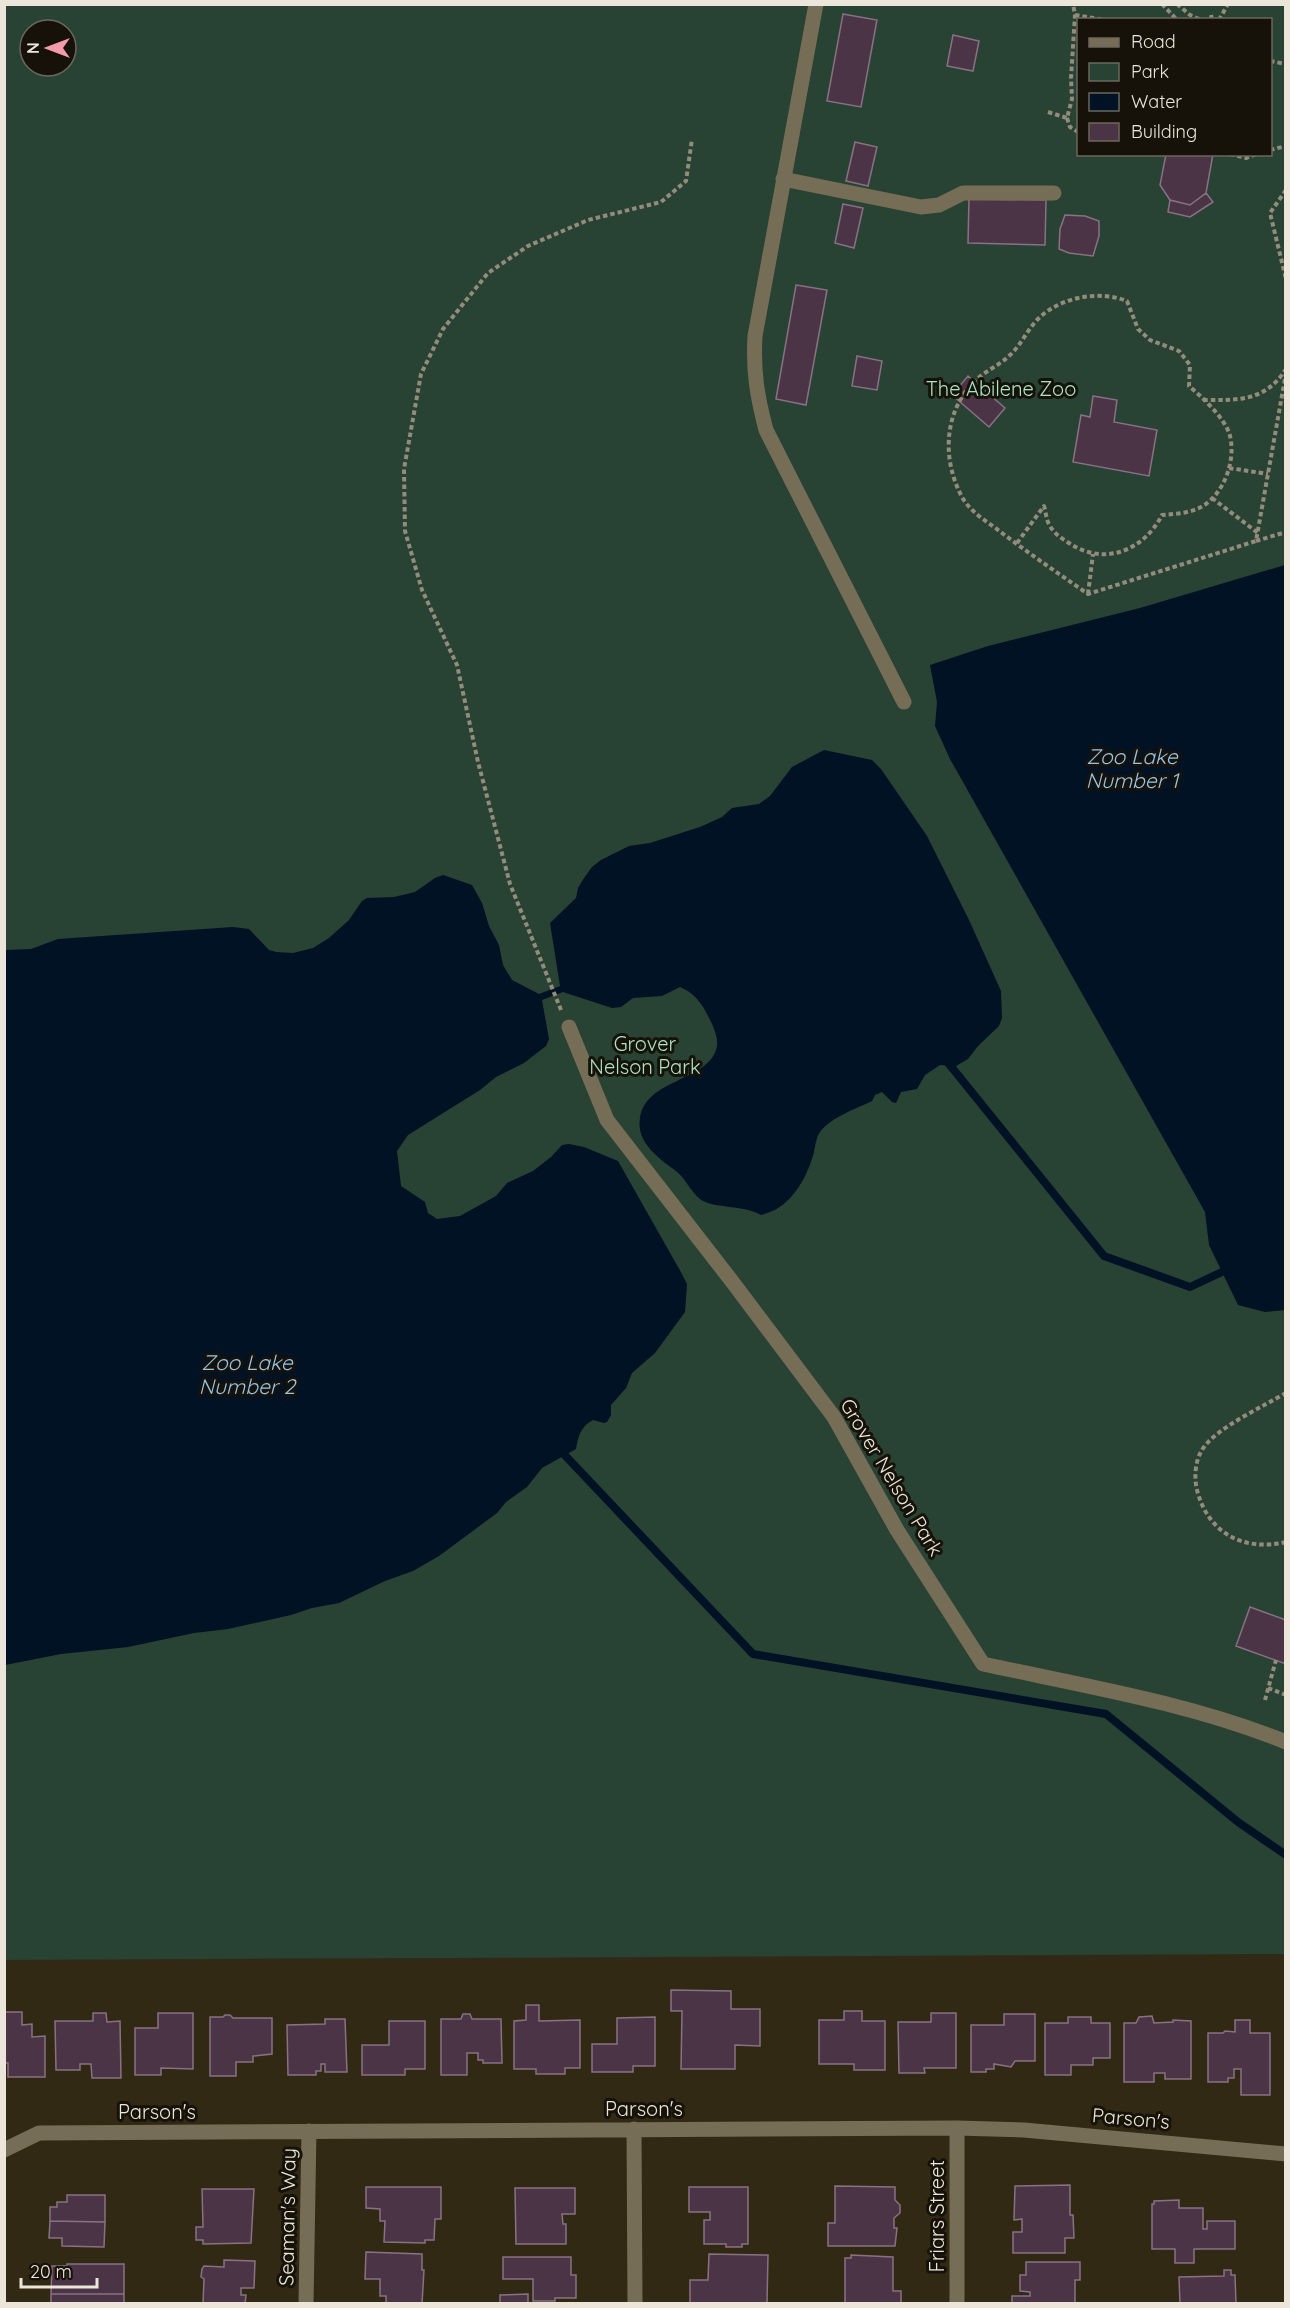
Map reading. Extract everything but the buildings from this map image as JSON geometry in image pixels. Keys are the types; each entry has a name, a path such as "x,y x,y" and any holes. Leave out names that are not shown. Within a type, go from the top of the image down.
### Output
{"street":[{"path":"816,4 755,336 753,368 758,401 766,430 904,702"},
{"path":"783,178 921,207 939,205 963,193 1054,193"},
{"name":"Grover Nelson Park","path":"566,1020 607,1120 735,1284 834,1417 897,1530 983,1664 1185,1708 1286,1742"},
{"path":"634,2128 635,2304"},
{"name":"Parson's","path":"4,2150 39,2133 957,2128 1024,2130 1286,2154"},
{"name":"Friars Street","path":"957,2128 957,2304"},
{"name":"Seaman's Way","path":"306,2304 309,2131"}],"path":[{"path":"1073,4 1075,15 1072,99 1067,118 1070,126 1077,131"},
{"path":"1162,4 1175,18"},
{"path":"1177,4 1197,18"},
{"path":"1220,18 1228,4"},
{"path":"1075,15 1093,18"},
{"path":"1048,112 1067,118"},
{"path":"566,1020 510,884 468,722 457,665 422,590 405,531 404,469 421,374 443,329 488,273 528,246 588,220 661,202 686,181 692,139"},
{"path":"1286,190 1270,213 1286,279"},
{"path":"1017,543 1044,506 1049,524 1057,535 1076,548 1093,554 1118,554 1130,550 1150,534 1162,515 1192,511 1212,498 1222,484 1229,468 1230,436 1224,423 1189,386 1190,365 1179,351 1150,340 1138,329 1127,301 1114,296 1096,295 1050,309 1038,319 1016,350 1004,362 979,377 966,391 957,403 948,439 954,478 970,508 1017,543 1088,594"},
{"path":"1256,541 1283,400 1286,371"},
{"path":"1203,400 1233,400 1259,394 1277,382 1286,371"},
{"path":"1229,468 1268,474"},
{"path":"1212,498 1258,533"},
{"path":"1088,594 1286,532"},
{"path":"1088,594 1093,554"},
{"path":"1286,1393 1242,1417 1202,1449 1196,1465 1196,1484 1208,1517 1216,1528 1228,1536 1263,1546 1286,1542"},
{"path":"1265,1700 1276,1660"},
{"path":"1268,1688 1286,1695"}],"green space":[{"name":"Grover Nelson Park","path":"4,5 1285,5 1285,1954 5,1960"}],"water":[{"name":"Zoo Lake Number 1","path":"1285,565 1286,1310 1265,1312 1238,1305 1209,1245 1205,1212 950,759 935,726 937,702 930,665 988,646 1140,608"},
{"name":"Zoo Lake Number 2","path":"824,750 872,760 881,769 927,836 1001,991 1002,1018 999,1026 968,1059 956,1066 940,1065 925,1075 917,1089 901,1092 896,1103 882,1092 875,1095 872,1101 831,1122 818,1135 813,1156 799,1187 787,1202 761,1215 700,1199 680,1174 650,1149 642,1135 640,1118 645,1105 653,1095 700,1069 710,1061 716,1050 717,1037 714,1028 697,999 680,987 662,996 633,998 621,1007 612,1008 563,992 542,1000 549,1039 546,1046 524,1063 496,1077 480,1090 408,1135 397,1151 401,1186 425,1202 428,1213 437,1219 460,1216 496,1196 507,1183 533,1171 562,1145 584,1147 618,1161 687,1284 685,1312 655,1353 632,1373 626,1388 611,1405 611,1415 607,1422 593,1420 589,1422 581,1432 576,1449 542,1468 527,1487 506,1502 497,1513 439,1556 413,1571 385,1581 339,1603 228,1629 194,1633 128,1647 61,1654 5,1665 5,950 31,949 58,939 233,927 249,929 269,950 293,953 313,948 329,938 349,920 362,901 367,898 394,897 415,892 443,875 472,885 499,945 503,965 512,980 539,994 560,986 550,923 576,898 578,888 592,867 629,846 650,843 700,827 722,817 732,808 759,804 770,796 792,767"}],"waterway":[{"path":"945,1059 1104,1256 1190,1287 1222,1272 1227,1266"},
{"path":"559,1449 753,1654 1106,1714 1238,1822 1286,1855"}],"park label":[{"name":"The Abilene Zoo","path":"1001,388"}]}
